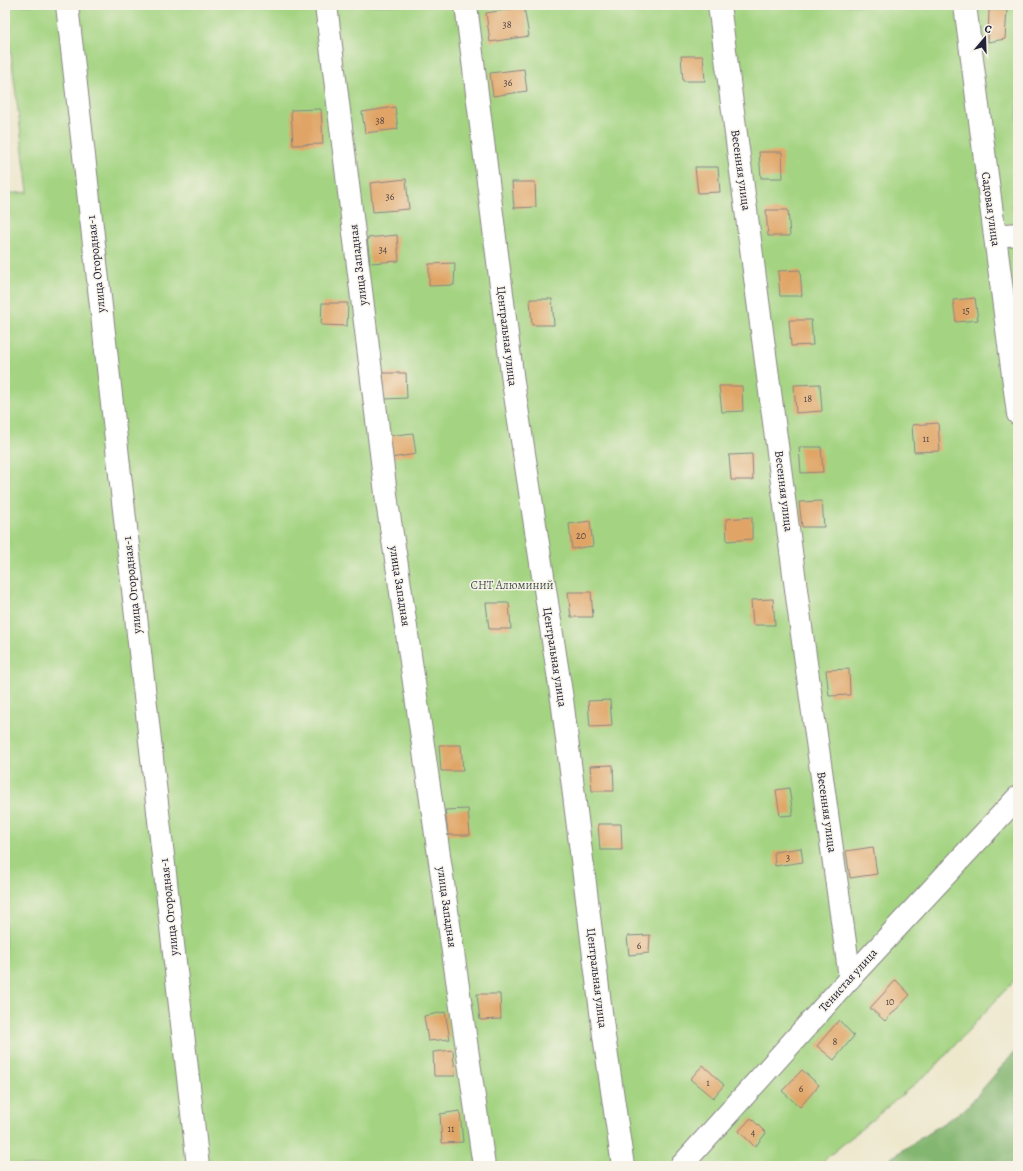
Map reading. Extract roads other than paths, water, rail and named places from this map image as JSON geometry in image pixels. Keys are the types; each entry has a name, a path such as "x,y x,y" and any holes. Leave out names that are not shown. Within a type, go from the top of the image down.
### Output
{"street":[{"name":"улица Огородная-1","path":"66,5 198,1166"},
{"name":"улица Западная","path":"326,5 387,502 484,1166"},
{"name":"Центральная улица","path":"466,5 513,382 562,699 604,1036 623,1166"},
{"name":"Весенняя улица","path":"719,5 803,643 850,978"},
{"name":"Садовая улица","path":"965,5 1018,414"},
{"path":"994,236 1018,234"},
{"name":"Тенистая улица","path":"681,1166 850,978 1018,797"}],"park label":[{"name":"СНТ Алюминий","path":"512,585"}]}
